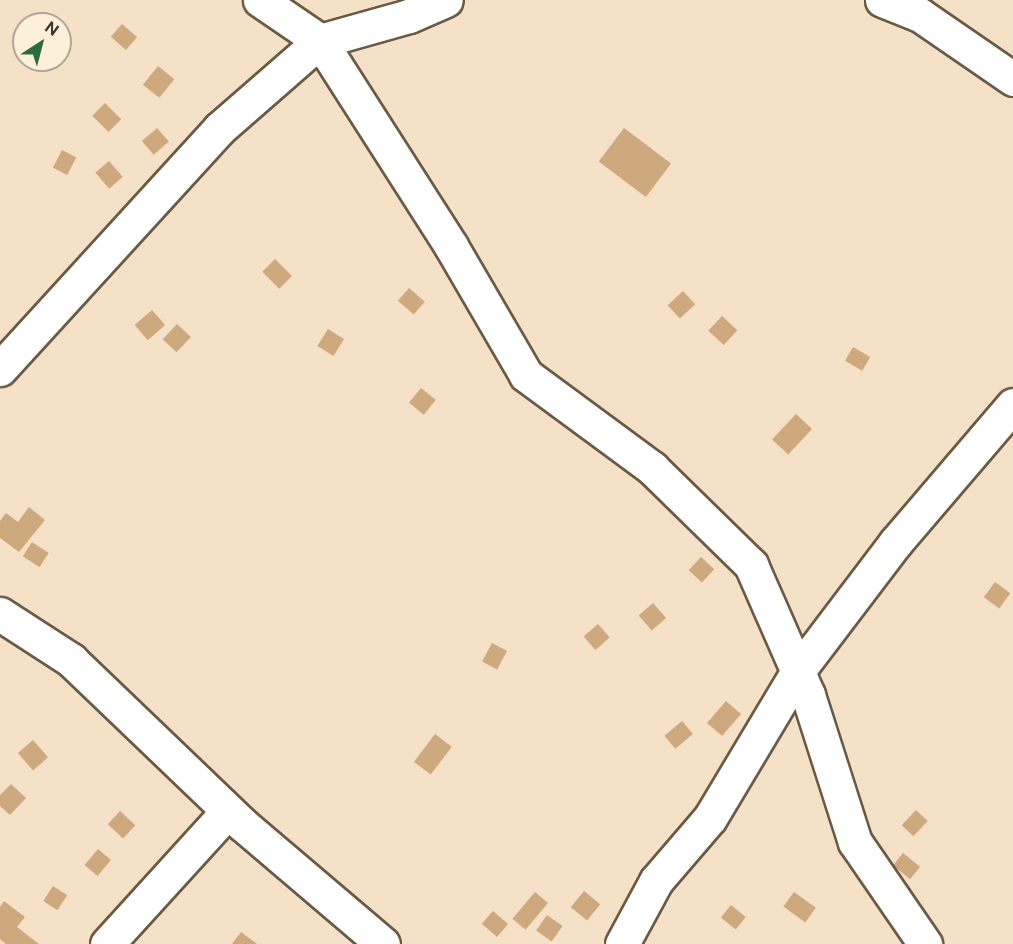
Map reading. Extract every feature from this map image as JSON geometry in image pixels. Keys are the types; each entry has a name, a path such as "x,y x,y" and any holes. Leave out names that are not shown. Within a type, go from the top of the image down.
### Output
{"street":[{"path":"260,0 320,41 451,246 526,375 652,468 751,565 798,671 855,842 925,944"},
{"path":"0,369 219,129 320,41 409,16 446,0"},
{"path":"882,0 920,15 1013,79"},
{"path":"622,944 656,881 710,818 798,671 896,542 1013,405"},
{"path":"0,614 71,660 228,811 383,944"},
{"path":"107,944 228,811"}],"building":[{"path":"122,24 137,37 126,50 111,37"},
{"path":"158,66 174,79 159,98 143,85"},
{"path":"105,103 121,119 109,132 92,116"},
{"path":"157,128 169,142 154,155 142,141"},
{"path":"624,128 671,164 646,197 599,162"},
{"path":"62,150 76,157 67,175 53,168"},
{"path":"109,161 123,177 109,189 95,173"},
{"path":"275,259 292,276 279,289 262,272"},
{"path":"409,288 425,302 414,315 398,301"},
{"path":"683,291 695,304 680,318 668,305"},
{"path":"152,310 165,325 148,340 135,325"},
{"path":"722,316 737,330 724,345 708,331"},
{"path":"177,324 191,337 177,352 163,339"},
{"path":"328,329 344,339 334,356 317,346"},
{"path":"853,347 870,357 862,371 845,361"},
{"path":"421,388 436,400 424,415 409,403"},
{"path":"796,414 812,429 788,455 772,440"},
{"path":"29,507 45,520 19,552 0,538 0,521 6,513 18,522"},
{"path":"32,542 49,553 40,567 23,556"},
{"path":"701,557 714,569 702,582 689,570"},
{"path":"995,582 1010,593 999,609 984,597"},
{"path":"653,603 666,618 652,631 639,615"},
{"path":"598,624 610,638 595,650 584,636"},
{"path":"492,643 507,651 497,670 482,662"},
{"path":"726,701 741,714 722,736 707,723"},
{"path":"682,721 693,734 675,749 664,736"},
{"path":"435,734 452,747 431,775 414,762"},
{"path":"33,740 48,757 33,770 18,753"},
{"path":"11,784 26,798 10,815 0,806 0,795"},
{"path":"916,810 928,821 913,836 902,825"},
{"path":"120,811 135,825 123,838 108,824"},
{"path":"98,849 111,860 98,876 85,865"},
{"path":"903,853 920,867 910,879 893,865"},
{"path":"53,886 67,895 57,910 43,901"},
{"path":"584,891 600,904 587,921 571,907"},
{"path":"535,892 548,903 526,930 513,919"},
{"path":"794,892 816,908 805,922 783,907"},
{"path":"4,901 25,917 17,927 39,944 6,944 0,939 0,907"},
{"path":"731,905 746,917 736,929 721,917"},
{"path":"493,911 508,924 497,937 482,924"},
{"path":"547,915 563,926 552,941 536,931"},
{"path":"241,932 257,944 232,944"}]}
